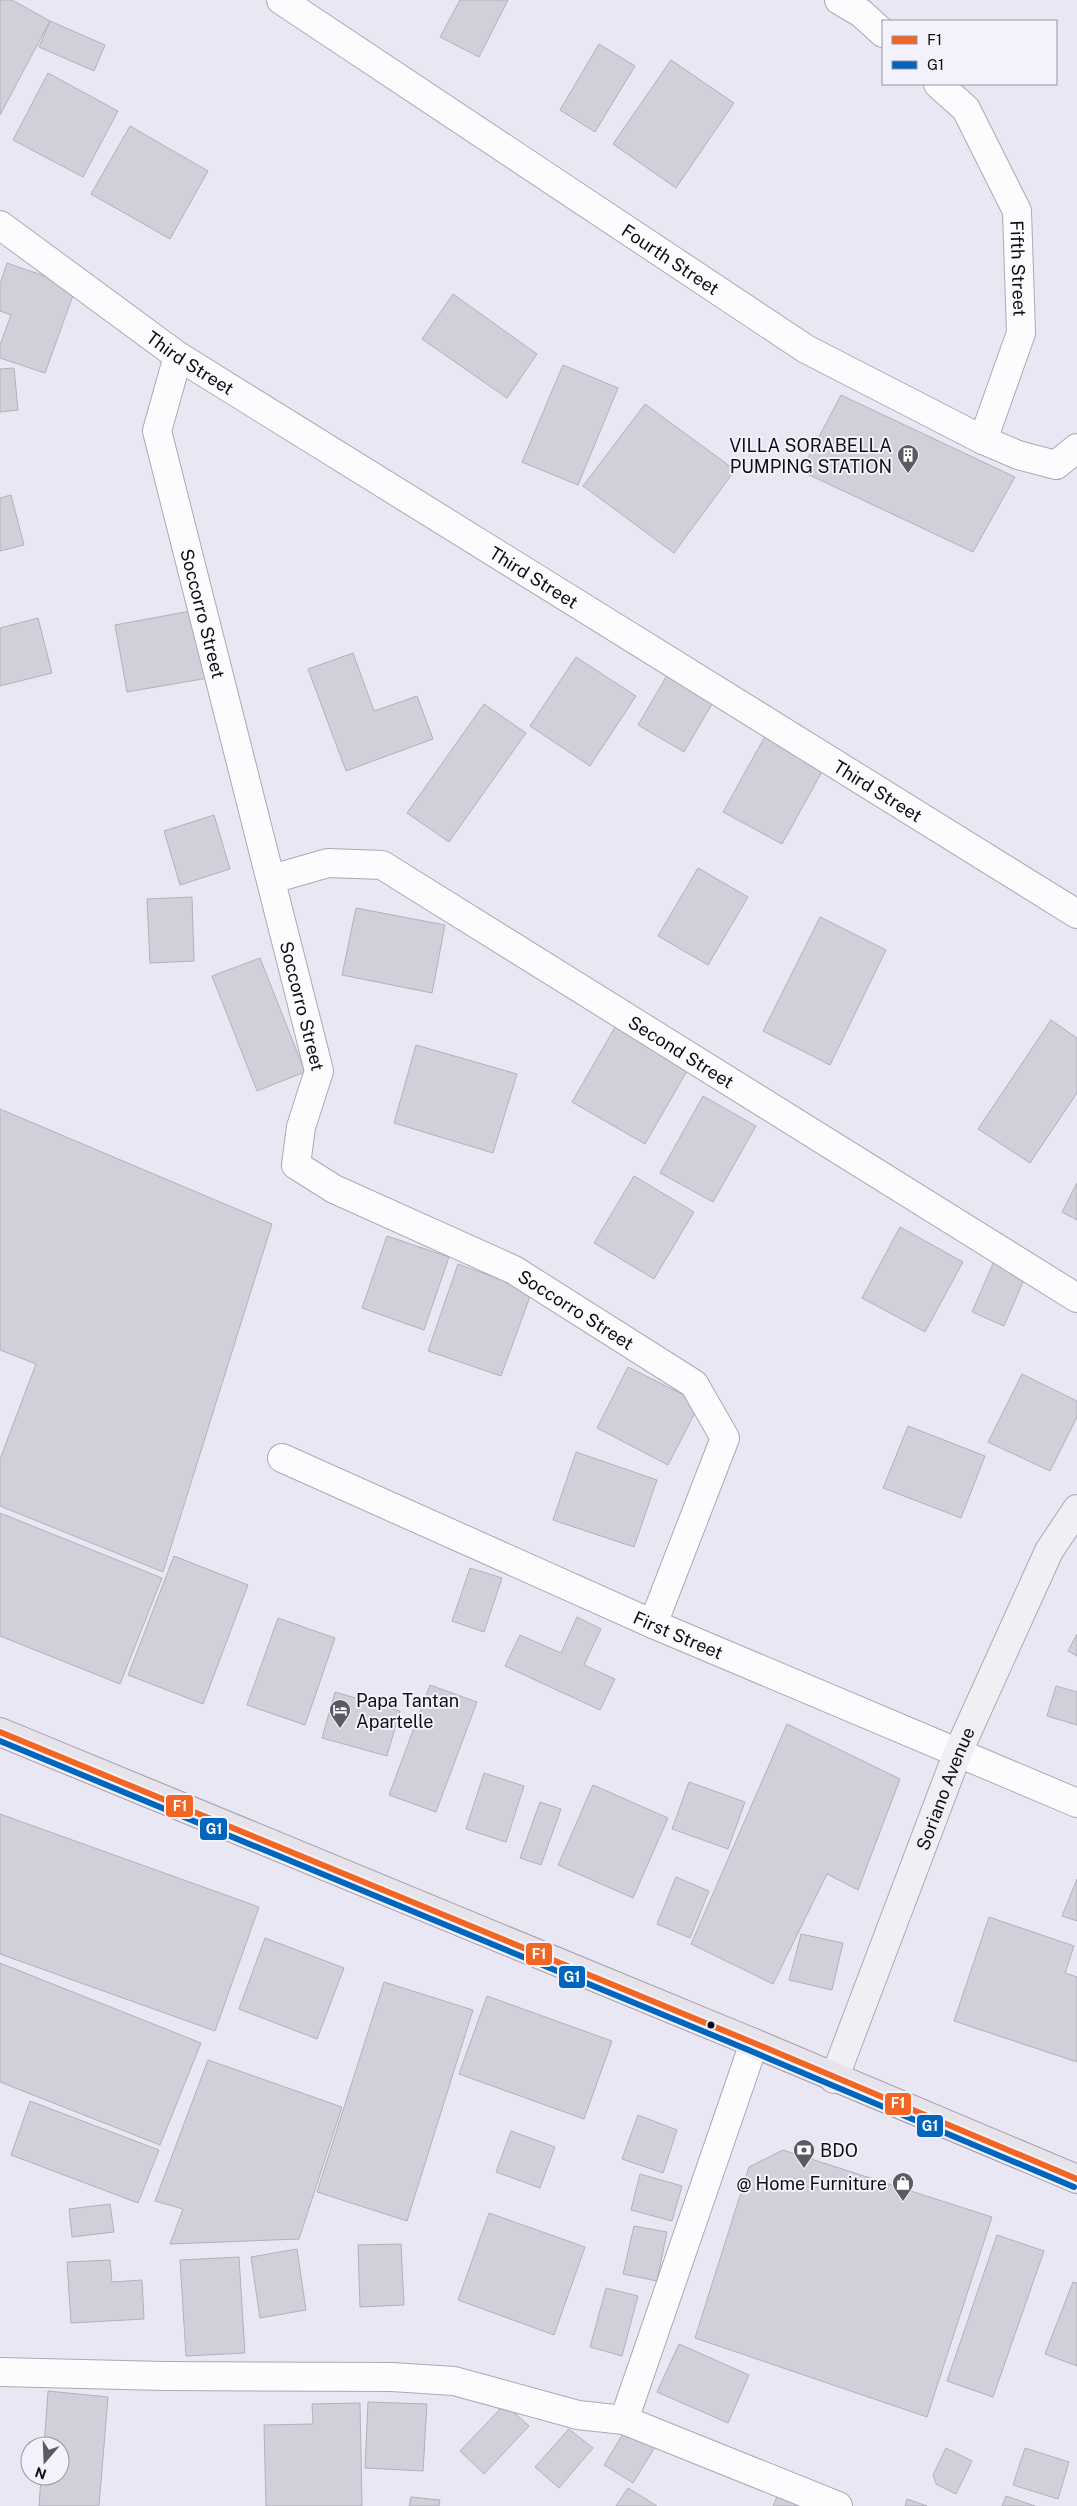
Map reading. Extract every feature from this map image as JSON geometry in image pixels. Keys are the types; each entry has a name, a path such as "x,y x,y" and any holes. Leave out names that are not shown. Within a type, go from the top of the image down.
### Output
{"main road":[{"path":"0,1732 754,2043 834,2079 1077,2179"}],"street":[{"name":"Fourth Street","path":"281,0 806,349 983,440 1018,455 1056,465 1077,448"},
{"path":"839,0 861,12 882,32"},
{"name":"Fifth Street","path":"939,85 966,109 1017,210 1021,333 983,440"},
{"name":"Third Street","path":"0,225 178,356 1077,914"},
{"name":"Soccorro Street","path":"178,356 157,431 272,879 319,1071 301,1126 296,1166 334,1189 514,1270 694,1384 725,1438 652,1624"},
{"name":"Second Street","path":"272,879 328,862 382,865 1077,1298"},
{"name":"First Street","path":"282,1458 652,1624 1077,1802"},
{"name":"Soriano Avenue","path":"834,2079 958,1752 1049,1551 1077,1508"},
{"path":"624,2420 754,2043"},
{"path":"0,2372 164,2376 392,2377 454,2381 578,2415 624,2420 838,2506"}],"building":[{"path":"0,0 12,0 50,21 0,115"},
{"path":"460,0 508,0 479,57 440,37"},
{"path":"50,21 105,45 94,71 39,47"},
{"path":"599,44 635,66 595,132 560,110"},
{"path":"671,60 734,103 676,188 613,144"},
{"path":"48,73 118,111 83,177 13,140"},
{"path":"130,126 208,171 170,239 91,194"},
{"path":"7,263 76,287 45,373 0,358 0,345 11,315 0,311 0,284"},
{"path":"453,294 537,354 507,398 422,339"},
{"path":"563,365 618,388 578,485 522,462"},
{"path":"14,368 18,410 0,412 0,369"},
{"name":"VILLA SORABELLA PUMPING STATION","path":"841,395 1015,477 973,552 801,471"},
{"path":"645,404 735,470 674,553 583,486"},
{"path":"11,495 24,545 0,551 0,498"},
{"path":"196,610 208,678 127,692 115,625"},
{"path":"38,618 52,673 0,686 0,628"},
{"path":"353,653 374,711 417,696 433,739 346,771 308,669"},
{"path":"576,657 636,696 590,766 530,726"},
{"path":"669,672 715,699 684,752 638,725"},
{"path":"484,704 526,733 449,842 407,813"},
{"path":"769,729 828,761 782,844 723,812"},
{"path":"214,815 230,869 180,885 164,831"},
{"path":"698,868 748,897 708,965 658,936"},
{"path":"192,897 194,961 150,963 147,899"},
{"path":"356,908 445,925 432,993 342,975"},
{"path":"820,917 886,950 830,1065 763,1031"},
{"path":"260,958 305,1072 257,1091 212,976"},
{"path":"1051,1020 1077,1038 1077,1093 1030,1163 978,1129"},
{"path":"618,1022 691,1064 645,1144 572,1102"},
{"path":"416,1045 517,1074 493,1153 394,1123"},
{"path":"703,1096 756,1126 713,1202 660,1173"},
{"path":"0,1109 272,1224 163,1572 0,1506 0,1459 36,1364 0,1350"},
{"path":"634,1176 694,1212 654,1279 594,1243"},
{"path":"1077,1183 1077,1220 1062,1212"},
{"path":"900,1227 963,1262 925,1332 862,1298"},
{"path":"387,1236 449,1257 424,1330 362,1308"},
{"path":"997,1254 1029,1268 1004,1326 972,1312"},
{"path":"458,1264 532,1291 501,1376 428,1351"},
{"path":"628,1367 700,1403 668,1465 597,1428"},
{"path":"1022,1374 1077,1401 1077,1417 1050,1471 988,1442"},
{"path":"908,1426 985,1456 961,1518 883,1488"},
{"path":"576,1452 657,1480 634,1547 553,1520"},
{"path":"0,1513 162,1578 120,1684 0,1636"},
{"path":"174,1556 248,1585 203,1704 128,1675"},
{"path":"470,1568 502,1578 484,1632 452,1621"},
{"path":"577,1617 601,1629 584,1665 615,1679 600,1710 505,1666 520,1635 561,1653"},
{"path":"278,1618 335,1638 305,1725 247,1705"},
{"path":"1077,1634 1077,1656 1068,1651"},
{"path":"430,1685 477,1702 436,1812 389,1795"},
{"path":"1056,1686 1077,1692 1077,1725 1047,1716"},
{"path":"335,1692 400,1711 387,1756 322,1738"},
{"path":"787,1724 900,1779 858,1890 827,1874 773,1984 691,1944"},
{"path":"484,1773 524,1786 506,1842 466,1829"},
{"path":"689,1782 745,1802 728,1849 672,1829"},
{"path":"593,1785 668,1818 633,1898 558,1865"},
{"path":"540,1802 561,1809 541,1865 520,1858"},
{"path":"0,1814 259,1907 215,2031 0,1954"},
{"path":"676,1877 709,1891 690,1938 657,1924"},
{"path":"1077,1879 1077,1921 1062,1916"},
{"path":"989,1917 1074,1946 1065,1973 1077,1977 1077,2062 954,2021"},
{"path":"801,1934 843,1943 832,1990 789,1980"},
{"path":"265,1938 344,1968 317,2039 239,2009"},
{"path":"0,1963 201,2043 160,2145 0,2082"},
{"path":"384,1982 473,2010 407,2221 317,2192"},
{"path":"487,1996 612,2041 584,2119 459,2074"},
{"path":"208,2060 342,2107 299,2239 170,2244 183,2209 155,2201"},
{"path":"30,2101 159,2150 138,2203 11,2155"},
{"path":"638,2115 677,2130 663,2173 622,2159"},
{"path":"511,2131 555,2147 540,2188 496,2172"},
{"path":"783,2150 992,2217 927,2417 695,2338 749,2167"},
{"path":"640,2174 682,2186 672,2221 631,2210"},
{"path":"110,2204 114,2232 72,2237 69,2209"},
{"path":"489,2213 585,2247 554,2335 458,2300"},
{"path":"634,2226 667,2232 657,2281 623,2274"},
{"path":"997,2235 1044,2251 993,2397 947,2381"},
{"path":"401,2244 404,2305 360,2307 358,2245"},
{"path":"297,2249 306,2310 260,2318 251,2257"},
{"path":"239,2257 245,2353 186,2356 180,2260"},
{"path":"110,2260 112,2282 142,2280 144,2319 71,2323 67,2262"},
{"path":"1073,2282 1077,2283 1077,2366 1045,2354"},
{"path":"606,2288 638,2296 622,2356 590,2347"},
{"path":"679,2344 749,2375 728,2423 657,2392"},
{"path":"48,2391 108,2397 99,2506 39,2506 40,2486 70,2486 70,2436 45,2436"},
{"path":"368,2402 427,2404 423,2471 365,2468"},
{"path":"360,2403 362,2506 266,2506 264,2425 313,2424 312,2404"},
{"path":"505,2404 529,2426 484,2474 460,2451"},
{"path":"569,2429 593,2448 559,2488 535,2467"},
{"path":"626,2429 655,2447 633,2483 604,2465"},
{"path":"946,2448 972,2461 956,2494 936,2484 933,2475"},
{"path":"1025,2448 1069,2462 1058,2499 1013,2485"},
{"path":"628,2488 657,2506 616,2506"},
{"path":"779,2492 806,2506 773,2506"},
{"path":"1006,2496 1035,2506 1002,2506"},
{"path":"411,2497 440,2500 439,2506 409,2506"},
{"path":"907,2499 927,2506 905,2506"}],"transit line":[{"name":"F1","path":"0,1732 754,2043 1077,2179"},
{"name":"G1","path":"0,1741 751,2051 1074,2187"}],"place":[{"name":"VILLA SORABELLA PUMPING STATION","path":"908,474"},
{"name":"Papa Tantan Apartelle","path":"340,1729"},
{"name":"BDO","path":"804,2169"},
{"name":"@ Home Furniture","path":"903,2202"}]}
